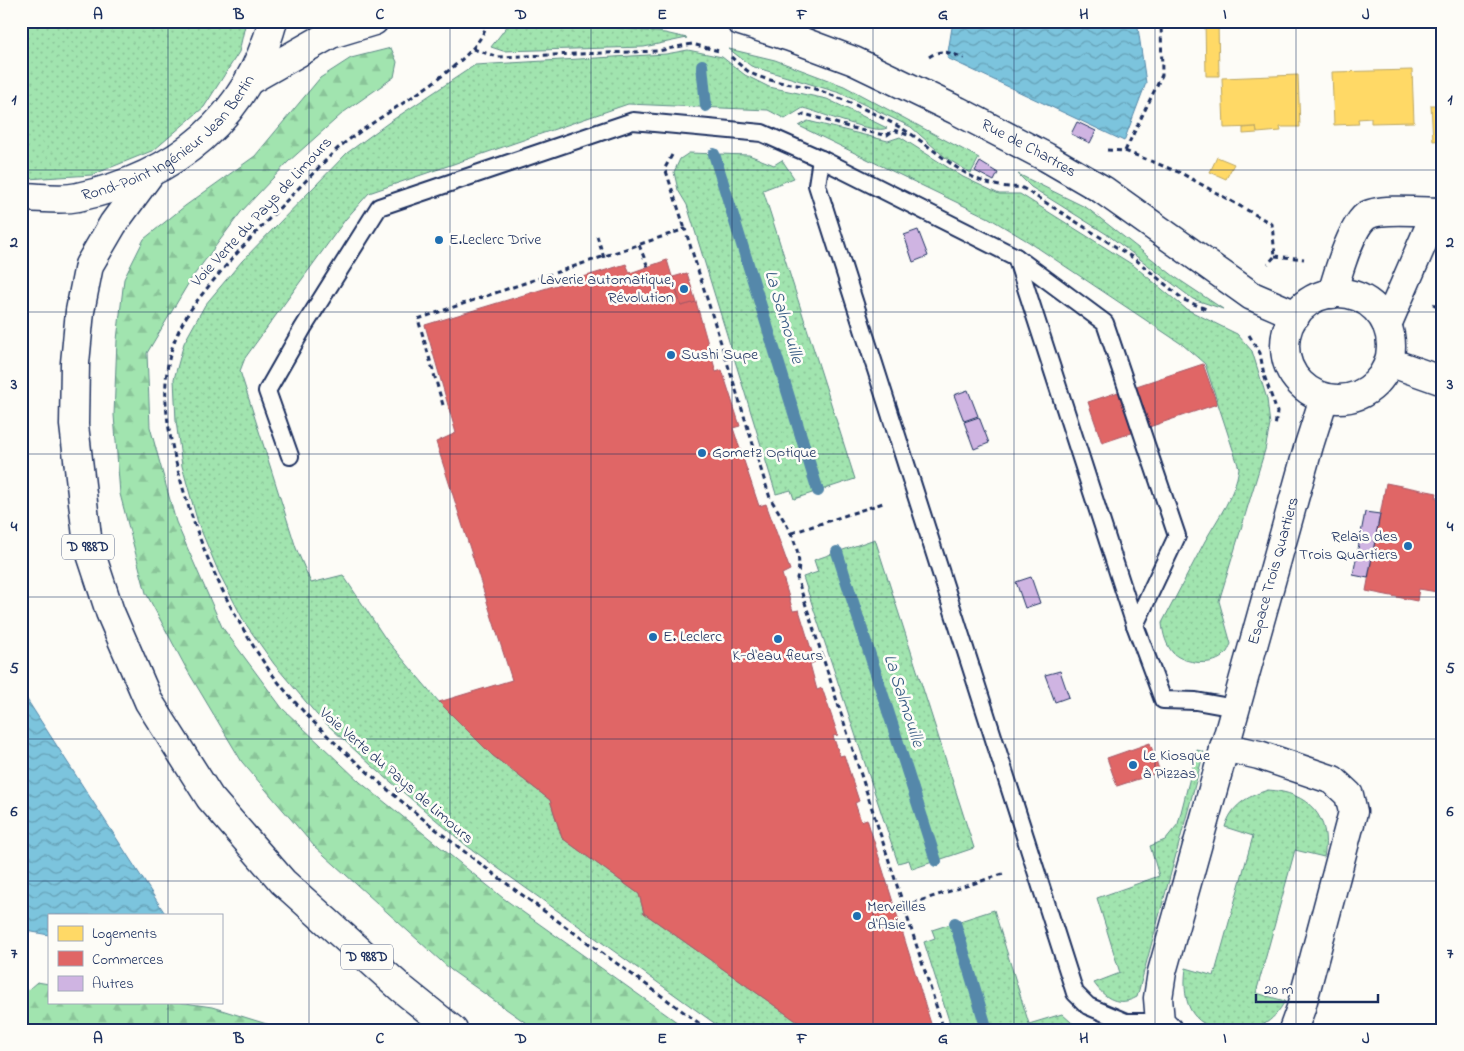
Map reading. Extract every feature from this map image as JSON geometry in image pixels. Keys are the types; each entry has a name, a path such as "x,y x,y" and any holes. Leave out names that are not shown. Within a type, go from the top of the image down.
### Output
{"main road":[{"name":"Rond-Point Ingénieur Jean Bertin","path":"21,196 77,198 149,175 189,151 223,118 250,80 266,45 273,21"},
{"path":"250,80 331,34 374,21"},
{"name":"Rue de Chartres","path":"740,21 790,37 854,62 950,107 1046,157 1103,190 1252,296 1296,314"},
{"name":"D 988D","path":"149,175 113,224 89,265 80,311 75,363 74,425 88,545 110,612 149,702 210,798 283,882 402,988 453,1030"},
{"path":"1332,294 1343,258 1357,227 1366,216 1381,212 1440,212 1386,325"},
{"path":"1332,294 1345,294 1370,304 1380,313 1386,325 1391,349 1389,362 1382,377 1371,389 1356,397 1340,400 1324,398 1309,390 1296,379 1288,364 1285,347 1288,330 1296,314 1318,297 1332,294"},
{"path":"1389,362 1443,381"},
{"name":"Espace Trois Quartiers","path":"1164,1026 1158,998 1162,972 1309,445 1324,398"},
{"path":"1224,747 1259,755 1333,780 1349,795 1353,812 1301,1008 1292,1030"}],"lane":[{"path":"290,456 267,391 302,328 379,207 633,121 762,133 821,159 1016,257 1105,323 1177,536 1135,625"},
{"path":"821,159 817,185 1075,993 1088,1006 1126,1022 1164,1026"},
{"path":"1016,257 1135,625 1163,700 1196,701 1235,708"}],"path":[{"name":"Voie Verte du Pays de Limours","path":"487,21 486,30 472,49 432,84 341,145 245,243 192,306 175,337 165,371 169,436 193,523 221,590 260,657 299,707 353,759 437,831 516,892 622,966 708,1030"},
{"path":"1125,151 1162,75 1160,21"},
{"path":"948,52 964,58"},
{"path":"797,118 804,114 874,134 887,135 894,130 915,137"},
{"path":"1102,150 1125,151 1181,173 1272,224 1276,256 1267,265"},
{"path":"675,153 669,156 665,168 770,498 792,533 801,565 797,578 944,1030"},
{"path":"443,405 418,319 604,258 685,229"},
{"path":"597,236 604,258"},
{"path":"638,245 648,267"},
{"path":"792,533 866,509"},
{"path":"904,906 984,879 1034,865"}],"green space":[{"path":"21,21 246,21 239,52 204,107 154,150 92,175 27,179 21,178"},
{"path":"586,24 665,33 687,38 644,47 503,51 491,47 508,25"},
{"path":"391,48 397,62 394,77 344,112 288,162 241,212 191,279 147,353 150,427 176,522 222,627 282,708 360,782 503,898 688,1030 536,1030 451,970 314,846 242,762 186,668 146,593 120,494 114,415 117,340 124,279 144,239 185,206 255,156 320,78 351,58"},
{"path":"729,49 775,60 844,86 979,158 971,173 946,158 911,127 840,93 751,66"},
{"path":"688,50 722,57 745,75 769,87 827,99 887,128 859,126 803,108 785,119 768,110 628,104 369,193 345,220 245,358 240,371 296,548 311,583 343,575 385,638 439,702 492,755 550,800 562,838 639,894 644,913 809,1030 724,1030 467,846 372,766 317,715 274,664 245,623 219,573 198,523 182,466 176,421 174,379 184,343 205,305 242,261 347,153 388,123 475,65 666,54"},
{"path":"808,121 888,141 900,137 963,177 999,194 1020,194 1133,265 1186,309 1237,334 1252,351 1267,399 1270,425 1265,450 1219,601 1231,644 1227,652 1220,658 1207,662 1192,662 1178,657 1167,643 1162,623 1230,497 1239,468 1205,364 1183,345 1029,242 989,218 799,126"},
{"path":"689,153 749,155 774,165 782,160 794,178 763,190 855,479 794,499 791,490 776,494 687,205 678,190 674,172 680,159"},
{"path":"1018,174 1087,208 1175,277 1223,309 1193,299 1108,235 1031,187"},
{"path":"875,539 974,848 912,869 909,860 898,863 803,577 818,572 814,560"},
{"path":"1197,750 1204,752 1137,997 1124,1001 1113,1000 1098,989 1094,983 1120,973 1097,898 1159,876 1150,846 1165,840 1178,824"},
{"path":"1268,790 1295,796 1314,809 1324,830 1326,843 1324,857 1295,850 1256,993 1285,1001 1270,1020 1258,1027 1243,1030 1220,1029 1208,1026 1193,1013 1188,1004 1186,994 1186,968 1214,976 1253,836 1225,827 1236,807 1247,799"},
{"path":"994,910 1029,1024 1062,1014 1072,1023 1095,1030 952,1030 924,942 935,938 932,930"},
{"path":"37,982 48,984 48,1004 192,1004 212,1007 286,1030 21,1030 21,996"}],"water":[{"path":"953,21 1057,21 1072,23 1072,21 1137,21 1146,83 1124,141 947,58"},
{"path":"21,668 26,698 165,914 48,914 48,935 21,930"}],"building: Logements":[{"path":"1205,21 1218,21 1219,76 1206,76"},
{"path":"1412,70 1414,122 1371,123 1371,118 1358,119 1359,124 1334,125 1332,72"},
{"path":"1298,75 1300,127 1280,127 1281,131 1257,133 1256,127 1224,128 1222,78"},
{"path":"1431,105 1443,105 1443,140 1433,141"},
{"path":"1256,127 1257,133 1243,134 1243,128"},
{"path":"1217,157 1234,164 1226,179 1210,172"}],"building: Commerces":[{"name":"E. Leclerc","path":"667,260 681,306 696,302 716,372 722,370 740,426 733,428 759,506 766,504 790,570 782,574 793,611 799,610 815,662 810,664 817,690 822,688 838,735 833,736 840,756 844,755 859,801 855,803 861,821 867,819 933,1030 809,1030 644,913 639,894 562,838 550,800 492,755 439,702 512,680 436,442 456,433 425,325 626,264 630,273"},
{"name":"Laverie automatique, Révolution","path":"687,273 696,302 681,306 673,277"},
{"path":"1203,364 1217,404 1102,443 1088,402"},
{"name":"Relais des Trois Quartiers","path":"1386,483 1437,493 1436,498 1443,499 1443,593 1419,589 1417,601 1366,591"},
{"name":"Le Kiosque à Pizzas","path":"1150,743 1160,772 1117,786 1107,758"}],"building: Autres":[{"path":"1077,122 1096,131 1090,143 1071,134"},
{"path":"980,162 998,173 994,181 975,171"},
{"path":"918,230 928,256 913,262 904,235"},
{"path":"968,390 978,416 964,421 954,395"},
{"path":"979,417 989,443 974,449 964,422"},
{"path":"1365,512 1380,514 1368,578 1353,575"},
{"path":"1031,577 1040,603 1025,608 1016,582"},
{"path":"1060,671 1069,697 1055,702 1045,675"}],"waterway":[{"name":"La Salmouille","path":"702,65 706,106"},
{"name":"La Salmouille","path":"714,154 818,491"},
{"name":"La Salmouille","path":"837,552 936,861"},
{"name":"La Salmouille","path":"955,923 987,1030"}],"place":[{"name":"E.Leclerc Drive","path":"439,240"},
{"name":"Laverie automatique, Révolution","path":"684,289"},
{"name":"Sushi Supe","path":"671,355"},
{"name":"Gometz Optique","path":"702,453"},
{"name":"Relais des Trois Quartiers","path":"1408,546"},
{"name":"E. Leclerc","path":"653,637"},
{"name":"K-d'eau fleurs","path":"778,639"},
{"name":"Le Kiosque à Pizzas","path":"1133,765"},
{"name":"Merveilles d'Asie","path":"857,916"}]}
